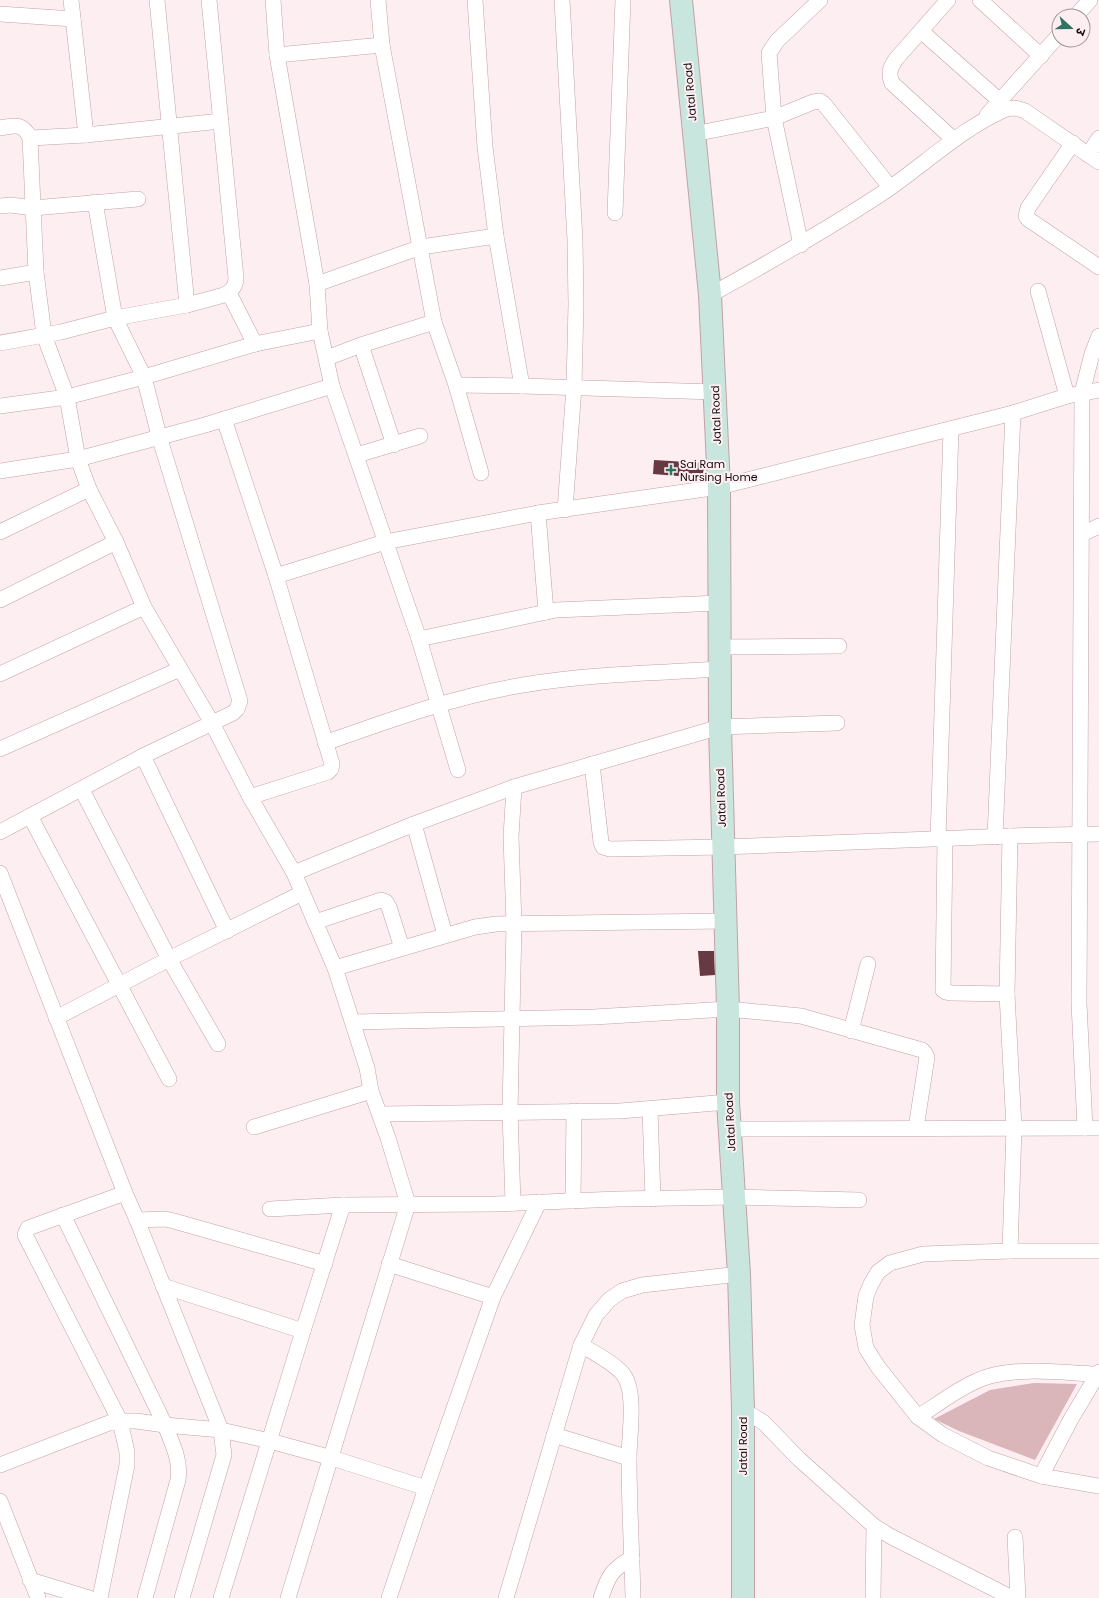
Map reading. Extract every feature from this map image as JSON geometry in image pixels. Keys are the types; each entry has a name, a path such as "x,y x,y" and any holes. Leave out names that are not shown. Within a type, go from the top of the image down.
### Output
{"main road":[{"name":"Jatal Road","path":"681,0 710,295 719,487 720,728 728,1009 728,1102 739,1274 743,1410 743,1598"}],"street":[{"path":"70,0 86,135"},
{"path":"157,0 187,305"},
{"path":"0,343 61,332 115,318 187,305 229,293 235,285 236,278 209,0"},
{"path":"273,0 277,55 317,284 320,331 332,386 357,455 419,639 458,770"},
{"path":"378,0 382,46 434,322 456,386 481,473"},
{"path":"475,0 485,148 496,236 522,386"},
{"path":"562,0 575,240 576,304 574,387 565,510"},
{"path":"615,213 623,0"},
{"path":"801,245 774,118 769,53 777,41 820,0"},
{"path":"948,0 890,67 889,74 892,84 953,139"},
{"path":"980,0 1040,56"},
{"path":"0,14 73,19"},
{"path":"921,31 1000,101"},
{"path":"980,123 1051,44"},
{"path":"277,55 382,46"},
{"path":"694,134 774,118 820,101 824,104 890,187"},
{"path":"710,295 801,245 890,187 953,139 1005,110 1016,107 1024,111 1094,158 1099,138"},
{"path":"30,138 86,135 221,121"},
{"path":"0,128 12,125 22,127 26,130 30,138 36,272 44,335 67,398 78,459 89,489 116,542 144,607 212,723 250,797 294,873 335,968 367,1068 371,1090 408,1204 332,1458 288,1598"},
{"path":"1073,144 1028,208 1026,216 1028,219 1099,267"},
{"path":"0,206 11,205 33,208 138,199"},
{"path":"0,832 82,790 143,756 212,723 237,709 240,701 159,436 144,378 115,318 95,202"},
{"path":"317,284 421,247 496,236"},
{"path":"0,278 36,272"},
{"path":"1038,291 1067,396"},
{"path":"229,293 255,344"},
{"path":"327,358 361,345 434,322"},
{"path":"0,406 67,398 144,378 255,344 320,331"},
{"path":"730,1128 1092,1128 1080,1003 1082,393 1092,354 1099,336"},
{"path":"361,345 394,445"},
{"path":"0,471 78,459 224,419 332,386"},
{"path":"456,386 574,387 715,392"},
{"path":"276,576 386,542 538,514 719,487 1013,413 1067,396 1099,390"},
{"path":"995,837 1013,413"},
{"path":"224,419 276,576 332,764 331,769 328,772 250,797"},
{"path":"951,429 941,839 943,990 952,993 1007,994"},
{"path":"357,455 420,436"},
{"path":"0,532 89,489"},
{"path":"538,514 546,612"},
{"path":"1082,534 1099,526"},
{"path":"1,597 116,542"},
{"path":"419,639 546,612 592,608 720,603"},
{"path":"0,674 144,607"},
{"path":"720,647 839,646"},
{"path":"0,748 180,669"},
{"path":"325,743 438,704 521,685 559,679 720,669"},
{"path":"294,873 414,824 514,786 720,728 838,723"},
{"path":"143,756 227,931"},
{"path":"592,764 599,834 603,847 610,849 723,847 1099,834"},
{"path":"513,1203 510,1112 514,924 512,837 514,786"},
{"path":"82,790 169,959 218,1044"},
{"path":"30,816 169,1079"},
{"path":"414,824 445,935"},
{"path":"1010,836 1007,994 1014,1128 1010,1251"},
{"path":"0,873 37,965 124,1194 137,1220 221,1430 224,1455 182,1598"},
{"path":"56,1018 169,959 302,893"},
{"path":"315,922 381,900 386,902 390,907 402,948"},
{"path":"335,968 475,927 514,924 726,921"},
{"path":"851,1031 868,964"},
{"path":"353,1022 594,1016 728,1009 801,1016 922,1050 927,1057 916,1128"},
{"path":"254,1128 371,1090"},
{"path":"380,1114 650,1109 728,1102"},
{"path":"650,1109 653,1199"},
{"path":"573,1201 574,1111"},
{"path":"100,1598 126,1465 127,1452 120,1421 26,1235 28,1228 124,1194"},
{"path":"270,1209 343,1205 513,1203 735,1197 859,1200"},
{"path":"389,1598 493,1297 539,1202"},
{"path":"221,1598 343,1205"},
{"path":"63,1215 165,1425 179,1460 180,1471 178,1480 145,1598"},
{"path":"137,1220 165,1219 174,1221 325,1264"},
{"path":"1099,1251 1010,1251 923,1254 890,1263 878,1272 871,1284 866,1296 862,1325 866,1348 878,1368 918,1417 943,1435 988,1458 1041,1476 1099,1486"},
{"path":"389,1264 493,1297"},
{"path":"506,1598 581,1345 596,1315 609,1300 622,1291 642,1285 739,1274"},
{"path":"163,1286 303,1330"},
{"path":"581,1345 613,1365 625,1375 629,1385 631,1401 629,1458 633,1598"},
{"path":"918,1417 973,1382 989,1376 1009,1372 1098,1373 1071,1419 1041,1476"},
{"path":"743,1410 763,1422 799,1459 874,1526 890,1536 1012,1598"},
{"path":"0,1464 109,1423 136,1421 221,1430 270,1441 332,1458 426,1488"},
{"path":"554,1435 629,1458"},
{"path":"0,1501 38,1598"},
{"path":"873,1598 874,1526"},
{"path":"1015,1537 1018,1598"},
{"path":"601,1598 612,1572 618,1566 632,1558"},
{"path":"30,1580 89,1598"}],"shaded area":[{"path":"1034,1383 1077,1384 1035,1460 959,1431 934,1419 990,1390"}],"building":[{"path":"654,460 704,463 703,478 653,474"},
{"path":"698,951 714,951 715,975 700,976"}],"place":[{"name":"Sai Ram Nursing Home","path":"671,470"}]}
